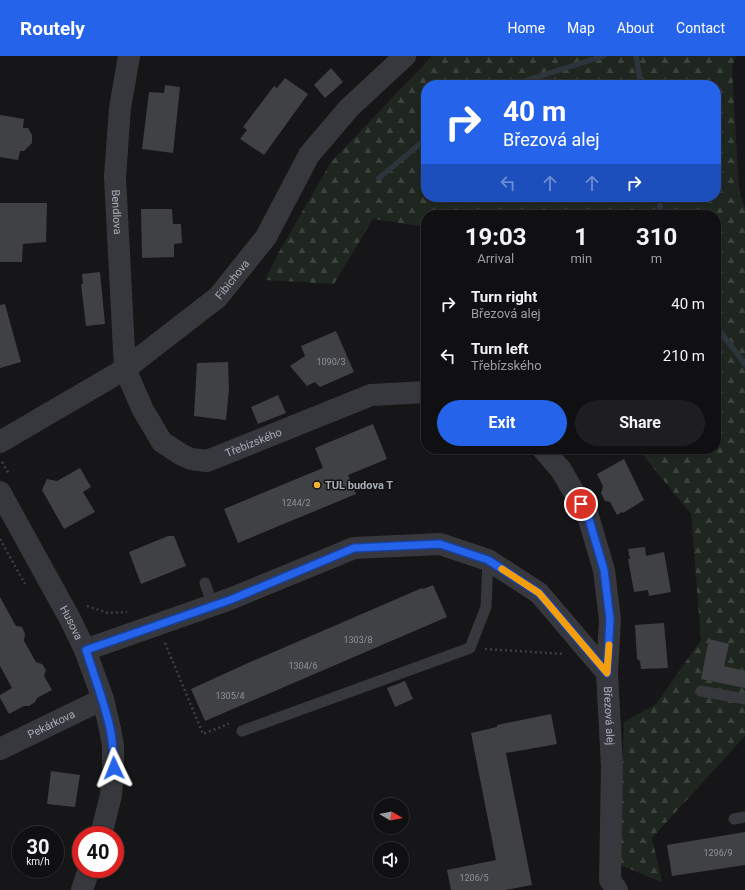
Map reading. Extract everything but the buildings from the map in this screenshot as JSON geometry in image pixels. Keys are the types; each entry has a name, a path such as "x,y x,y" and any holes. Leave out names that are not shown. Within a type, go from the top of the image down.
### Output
{"street":[{"name":"Bendlova","path":"125,369 115,177 120,108 129,56"},
{"name":"Fibichova","path":"0,442 125,369 218,298 266,237 309,155 349,108 405,56"},
{"name":"Třebízského","path":"125,369 144,410 162,442 191,459 207,461 371,394 421,392"},
{"path":"547,454 561,470 588,516 604,570 610,620 607,673"},
{"name":"Husova","path":"1,496 86,650 103,699 113,746 114,768 111,795 103,826"},
{"name":"Březová alej","path":"86,650 213,606 354,548 440,544 488,560 539,593 607,673 612,767 610,880 617,890"},
{"name":"Pekárkova","path":"0,749 103,699"},
{"path":"82,890 86,878"}],"lane":[{"path":"242,731 470,648 486,607 488,560"},
{"path":"205,583 213,606"},
{"path":"701,691 745,699"}],"path":[{"path":"0,539 27,588"},
{"path":"92,608 108,612"},
{"path":"158,626 203,734 228,724 242,731"},
{"path":"470,648 592,655"}],"green space":[{"path":"432,56 736,56 732,67 739,190 745,208 745,736 652,838 662,882 620,865 624,722 656,704 701,640 691,514 642,454 721,454 721,210 421,210 421,226 373,219 334,284 265,280 279,252 331,162"}],"waterway":[{"path":"528,80 604,56"},
{"path":"636,56 640,80"},
{"path":"379,178 421,143"},
{"path":"660,202 660,210"},
{"path":"721,333 745,364"}],"slow traffic":[{"path":"502,569 539,593 607,673 609,645"}],"place":[{"name":"TUL budova T","path":"317,485"}],"route":[{"path":"114,768 113,746 103,699 86,650 230,600 354,548 440,544 488,560 539,593 607,673 610,620 604,570 588,516 581,504"}]}
